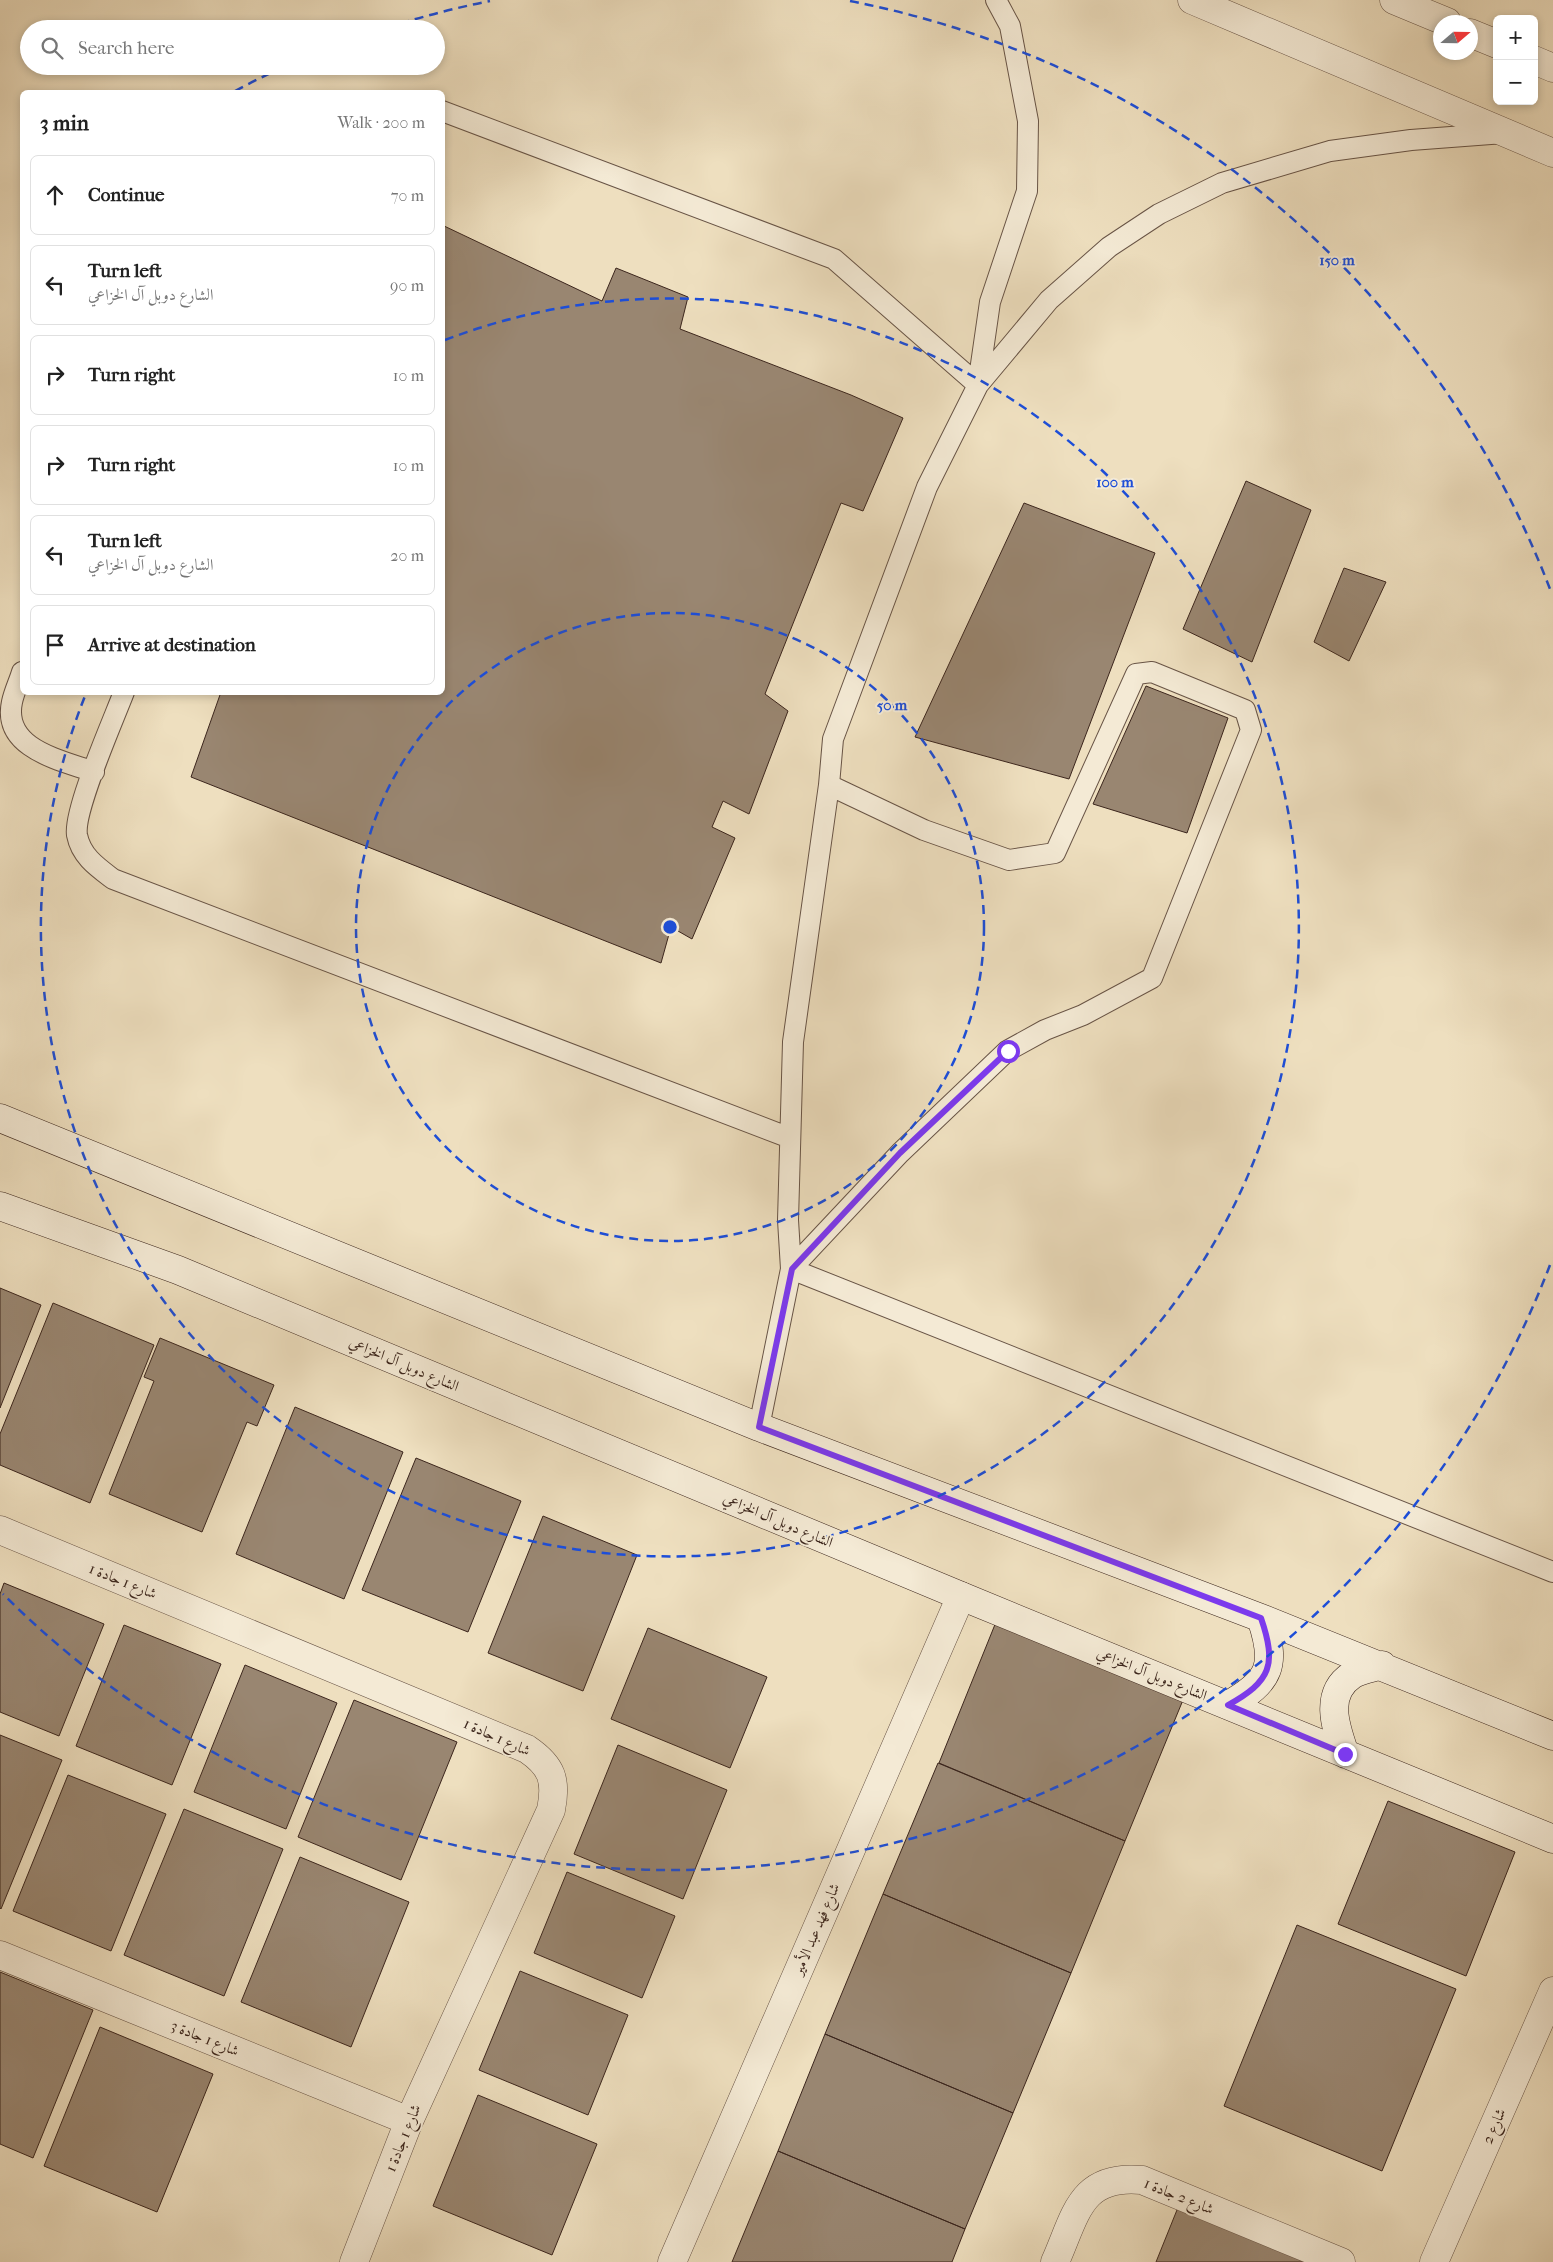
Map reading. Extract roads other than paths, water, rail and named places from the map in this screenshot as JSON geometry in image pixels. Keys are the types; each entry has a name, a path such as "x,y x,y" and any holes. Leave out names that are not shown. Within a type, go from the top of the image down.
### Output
{"main road":[{"path":"1192,0 1553,153"},
{"path":"1394,0 1433,16"},
{"path":"1478,36 1493,42"},
{"path":"1538,62 1553,68"},
{"path":"0,1118 759,1427 1382,1665 1553,1736"},
{"name":"الشارع دوبل آل الخزاعي","path":"0,1206 178,1270 961,1596 1553,1838"},
{"name":"شارع 1 جادة 1","path":"0,1530 527,1749 542,1759 552,1774 555,1792 552,1810 410,2121 354,2262"},
{"name":"شارع فهد عبد الأمير","path":"672,2262 961,1596"},
{"path":"1228,1705 1250,1693 1264,1678 1269,1660 1269,1641 1261,1618"},
{"path":"1345,1754 1333,1711 1337,1691 1352,1674 1382,1665"},
{"name":"شارع 1 جادة 3","path":"0,1955 410,2121"},
{"name":"شارع 2","path":"1434,2262 1553,1991"},
{"name":"شارع 2 جادة 1","path":"1055,2262 1083,2200 1095,2187 1125,2178 1142,2180 1341,2262"}],"lane":[{"path":"978,385 990,302 1027,191 1028,121 1010,26 996,0"},
{"path":"445,112 834,259 978,385"},
{"path":"759,1427 792,1269 788,1220 793,1042 829,785 833,739 927,487 978,385 1049,300 1109,247 1159,214 1222,183 1330,151 1411,140 1506,133"},
{"path":"792,1269 900,1153 1008,1051 1045,1030 1083,1015 1152,978 1251,730 1244,710 1152,672 1136,674 1056,853 1009,860 924,830 829,785"},
{"path":"20,678 12,703 12,718 16,733 27,745 40,752 94,772"},
{"path":"123,695 80,806 77,835 89,862 113,879 790,1138"},
{"path":"792,1269 1553,1572"}]}
